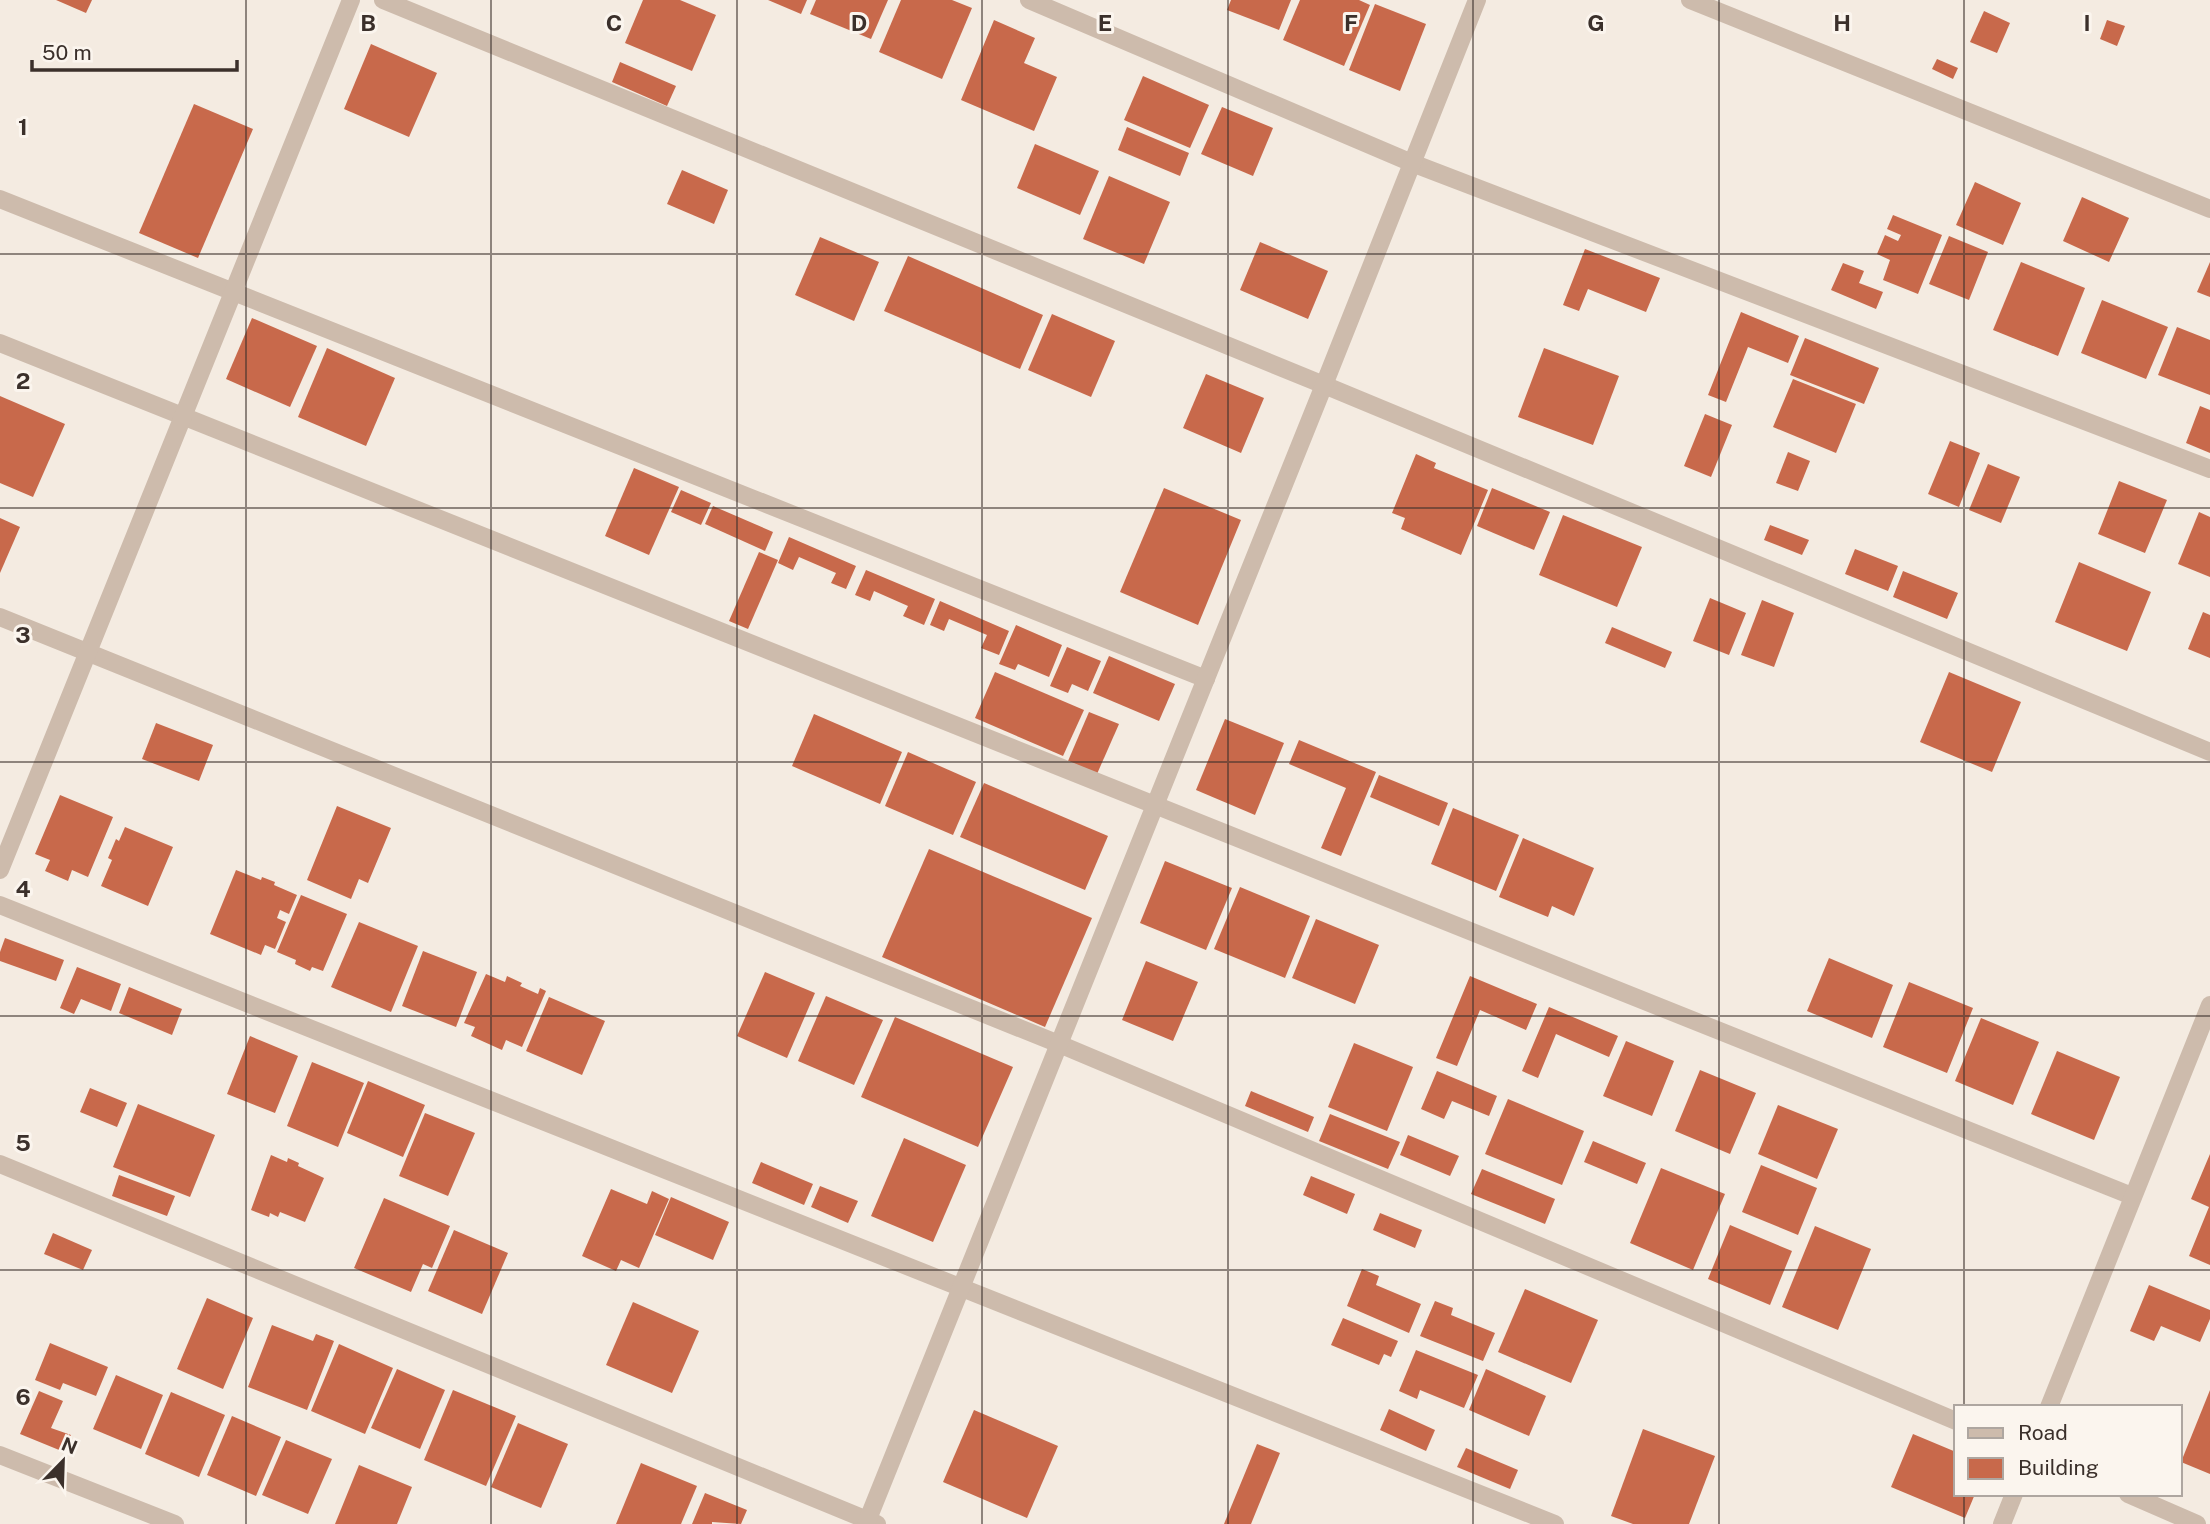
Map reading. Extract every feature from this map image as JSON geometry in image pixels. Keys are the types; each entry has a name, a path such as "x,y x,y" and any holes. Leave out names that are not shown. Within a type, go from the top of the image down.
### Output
{"street":[{"path":"0,870 352,0"},
{"path":"383,0 1324,385 2210,752"},
{"path":"1029,0 1412,163 2210,470"},
{"path":"0,1164 870,1523 961,1288 1477,0"},
{"path":"1690,0 2210,209"},
{"path":"0,198 1206,679"},
{"path":"0,343 2132,1196"},
{"path":"0,617 1059,1044 1954,1420"},
{"path":"0,905 1555,1524"},
{"path":"2050,1405 2210,1005"},
{"path":"0,1455 174,1524"},
{"path":"2002,1524 2013,1496"},
{"path":"2133,1496 2197,1524"}],"building":[{"path":"56,0 92,0 86,13"},
{"path":"643,0 680,0 716,15 692,71 625,43"},
{"path":"768,0 807,0 801,14"},
{"path":"816,0 888,0 871,39 810,14"},
{"path":"901,0 952,0 972,8 942,79 879,52"},
{"path":"1231,0 1291,0 1279,30 1227,10"},
{"path":"1300,0 1359,0 1370,5 1344,66 1283,40"},
{"path":"1375,4 1426,24 1400,91 1349,70"},
{"path":"1984,11 2010,23 1997,53 1970,42"},
{"path":"994,20 1035,38 1024,63 1057,77 1034,131 961,100"},
{"path":"2107,20 2125,26 2117,46 2100,39"},
{"path":"371,44 437,73 409,137 344,109"},
{"path":"1937,59 1958,68 1953,79 1932,69"},
{"path":"620,62 676,86 667,106 612,82"},
{"path":"1143,76 1209,105 1190,148 1124,120"},
{"path":"194,104 253,129 198,258 139,233"},
{"path":"1222,107 1273,128 1253,176 1201,154"},
{"path":"1127,127 1189,153 1180,176 1118,150"},
{"path":"1035,144 1099,171 1080,215 1017,188"},
{"path":"682,170 728,190 714,224 667,204"},
{"path":"1109,176 1170,202 1144,264 1083,239"},
{"path":"1975,182 2021,203 2003,245 1956,225"},
{"path":"2082,197 2129,218 2109,262 2063,241"},
{"path":"1893,215 1942,235 1918,294 1883,280 1890,260 1877,254 1885,235 1898,241 1901,235 1887,229"},
{"path":"1949,236 1988,252 1969,300 1929,284"},
{"path":"820,237 879,262 854,321 795,295"},
{"path":"1260,242 1328,271 1308,319 1240,290"},
{"path":"1585,249 1660,278 1646,312 1588,289 1579,311 1563,305"},
{"path":"908,256 1043,315 1020,369 884,311"},
{"path":"2021,262 2085,288 2058,356 1993,330"},
{"path":"2210,262 2210,297 2197,292"},
{"path":"1843,263 1864,271 1859,283 1883,292 1876,309 1831,290"},
{"path":"2102,300 2168,327 2146,379 2081,353"},
{"path":"1741,312 1799,336 1788,363 1748,347 1726,402 1708,395"},
{"path":"1052,314 1115,341 1091,397 1028,370"},
{"path":"252,318 317,346 290,407 226,379"},
{"path":"2177,327 2210,340 2210,395 2158,375"},
{"path":"1805,338 1879,368 1864,404 1790,375"},
{"path":"327,348 395,378 366,446 298,417"},
{"path":"1544,348 1619,376 1593,445 1518,417"},
{"path":"1206,374 1264,398 1241,453 1183,428"},
{"path":"1793,379 1856,404 1836,453 1773,427"},
{"path":"0,396 65,424 33,497 0,483"},
{"path":"2200,406 2210,410 2210,453 2186,443"},
{"path":"1705,414 1732,425 1711,477 1684,466"},
{"path":"1950,441 1980,453 1959,507 1928,494"},
{"path":"1788,452 1810,461 1798,491 1776,483"},
{"path":"1416,454 1436,463 1434,468 1488,490 1461,555 1401,529 1405,518 1392,513"},
{"path":"1988,464 2020,477 2001,523 1969,510"},
{"path":"634,468 679,487 649,555 605,536"},
{"path":"2119,481 2167,500 2145,553 2098,534"},
{"path":"1164,488 1241,520 1198,625 1120,592"},
{"path":"1492,488 1550,512 1534,550 1477,526"},
{"path":"681,490 711,503 701,525 671,512"},
{"path":"713,506 773,532 765,551 705,524"},
{"path":"2199,512 2210,517 2210,577 2178,564"},
{"path":"1563,515 1642,547 1617,607 1539,575"},
{"path":"0,518 20,527 0,573"},
{"path":"1770,525 1809,540 1802,555 1764,540"},
{"path":"789,537 856,566 846,589 831,583 836,573 799,557 793,570 778,563"},
{"path":"1855,549 1898,566 1888,591 1845,574"},
{"path":"759,552 778,560 748,629 729,621"},
{"path":"2079,562 2151,592 2127,651 2055,622"},
{"path":"866,570 935,599 924,625 903,616 908,606 874,591 870,601 855,595"},
{"path":"1903,571 1958,593 1947,619 1893,597"},
{"path":"1710,598 1746,613 1729,655 1693,641"},
{"path":"1762,600 1794,613 1774,667 1741,655"},
{"path":"940,601 1009,631 999,655 981,648 987,635 949,619 944,631 930,625"},
{"path":"2203,612 2210,615 2210,658 2188,649"},
{"path":"1016,625 1062,645 1049,677 1018,664 1015,670 999,664"},
{"path":"1612,627 1672,652 1665,668 1605,643"},
{"path":"1067,647 1101,661 1088,691 1072,684 1068,693 1050,686"},
{"path":"1109,656 1175,684 1159,721 1093,693"},
{"path":"995,672 1084,710 1063,756 975,718"},
{"path":"1949,672 2021,702 1992,772 1920,742"},
{"path":"1089,712 1119,724 1097,774 1068,761"},
{"path":"814,714 902,752 880,804 792,766"},
{"path":"1225,719 1284,743 1255,815 1196,790"},
{"path":"156,723 213,745 199,781 142,759"},
{"path":"1299,740 1376,772 1341,856 1321,848 1346,788 1289,764"},
{"path":"908,752 976,782 953,835 885,806"},
{"path":"1379,775 1448,803 1439,826 1370,797"},
{"path":"984,783 1108,836 1085,890 960,837"},
{"path":"60,795 113,817 88,877 72,870 68,881 45,871 50,860 35,854"},
{"path":"337,806 391,828 368,883 359,879 351,899 307,880"},
{"path":"1453,808 1519,835 1496,891 1431,864"},
{"path":"125,827 173,847 148,906 101,886 112,860 108,858 116,839 119,841"},
{"path":"1523,838 1594,868 1574,916 1552,906 1548,917 1499,897"},
{"path":"929,849 1092,918 1045,1027 882,957"},
{"path":"1165,861 1232,888 1206,950 1140,923"},
{"path":"236,870 261,880 262,877 275,882 274,885 297,895 289,914 280,910 277,918 286,922 275,949 265,945 261,955 210,934"},
{"path":"1240,887 1310,916 1285,978 1214,949"},
{"path":"301,895 347,914 323,971 312,967 310,971 295,964 296,960 277,952"},
{"path":"1316,919 1379,945 1355,1004 1292,978"},
{"path":"359,922 418,946 391,1012 331,987"},
{"path":"5,938 64,960 56,981 0,961"},
{"path":"423,951 477,972 456,1027 402,1006"},
{"path":"1829,958 1893,985 1872,1038 1807,1011"},
{"path":"1146,961 1198,982 1173,1041 1122,1020"},
{"path":"77,967 121,984 111,1011 81,999 74,1014 60,1008"},
{"path":"765,972 815,993 787,1058 737,1036"},
{"path":"486,974 505,982 507,976 522,983 520,986 538,994 540,988 546,991 522,1047 506,1040 502,1050 471,1036 475,1027 464,1023"},
{"path":"1470,976 1537,1004 1526,1030 1480,1010 1457,1066 1436,1058"},
{"path":"1909,982 1973,1008 1947,1073 1883,1047"},
{"path":"129,987 182,1009 172,1035 119,1013"},
{"path":"826,996 883,1020 854,1085 798,1061"},
{"path":"549,997 605,1021 582,1075 526,1051"},
{"path":"1549,1007 1618,1036 1609,1057 1556,1034 1538,1078 1522,1071"},
{"path":"895,1017 1013,1067 978,1147 861,1097"},
{"path":"1981,1018 2039,1042 2013,1105 1955,1081"},
{"path":"250,1036 298,1056 275,1113 227,1094"},
{"path":"1626,1041 1674,1061 1652,1116 1603,1096"},
{"path":"1354,1043 1413,1067 1387,1131 1328,1107"},
{"path":"2057,1051 2120,1077 2094,1140 2031,1114"},
{"path":"312,1062 364,1083 338,1147 287,1126"},
{"path":"1700,1070 1756,1093 1730,1154 1675,1131"},
{"path":"1437,1071 1497,1096 1489,1116 1452,1101 1444,1119 1421,1109"},
{"path":"368,1081 425,1105 403,1157 347,1133"},
{"path":"90,1088 127,1103 117,1127 80,1112"},
{"path":"1251,1091 1314,1117 1308,1132 1245,1106"},
{"path":"1508,1099 1584,1131 1562,1185 1485,1154"},
{"path":"138,1104 215,1135 190,1197 113,1167"},
{"path":"1778,1105 1838,1129 1817,1179 1758,1154"},
{"path":"425,1113 475,1133 448,1196 399,1176"},
{"path":"1330,1114 1400,1142 1388,1169 1319,1141"},
{"path":"1408,1135 1459,1156 1450,1176 1400,1155"},
{"path":"904,1138 966,1165 933,1242 871,1216"},
{"path":"1593,1141 1646,1163 1637,1184 1584,1162"},
{"path":"2210,1154 2210,1265 2189,1256 2209,1207 2191,1199"},
{"path":"271,1155 287,1162 288,1158 299,1163 298,1166 324,1178 305,1222 280,1212 278,1217 270,1213 269,1217 251,1210"},
{"path":"761,1162 813,1184 804,1205 752,1183"},
{"path":"1761,1165 1817,1188 1798,1235 1742,1212"},
{"path":"1661,1168 1725,1194 1693,1270 1630,1243"},
{"path":"1482,1169 1555,1199 1545,1224 1471,1194"},
{"path":"119,1175 175,1196 167,1216 112,1196"},
{"path":"1311,1176 1355,1194 1347,1214 1303,1195"},
{"path":"820,1186 858,1201 848,1223 811,1207"},
{"path":"611,1189 647,1204 652,1191 669,1199 639,1268 621,1260 616,1271 582,1256"},
{"path":"671,1197 729,1222 713,1260 655,1235"},
{"path":"384,1198 450,1226 432,1268 423,1264 411,1292 354,1268"},
{"path":"1380,1213 1422,1230 1415,1248 1373,1230"},
{"path":"1730,1225 1792,1251 1770,1305 1708,1279"},
{"path":"1815,1226 1871,1249 1838,1330 1782,1307"},
{"path":"454,1230 508,1253 482,1314 428,1291"},
{"path":"53,1233 92,1250 83,1270 44,1254"},
{"path":"1362,1269 1379,1276 1376,1285 1421,1304 1409,1333 1347,1306"},
{"path":"2149,1285 2210,1310 2210,1319 2200,1342 2161,1326 2154,1341 2130,1331"},
{"path":"1525,1289 1598,1320 1571,1383 1498,1352"},
{"path":"207,1298 253,1318 223,1389 177,1369"},
{"path":"1435,1301 1453,1308 1451,1315 1495,1333 1483,1361 1420,1336"},
{"path":"633,1302 699,1331 672,1393 606,1365"},
{"path":"1343,1318 1398,1341 1391,1357 1384,1354 1379,1365 1331,1345"},
{"path":"272,1325 313,1341 316,1334 334,1341 307,1410 248,1387"},
{"path":"50,1343 108,1367 96,1396 63,1383 60,1390 35,1380"},
{"path":"339,1344 393,1368 365,1434 311,1411"},
{"path":"1416,1350 1478,1375 1464,1408 1420,1390 1417,1399 1399,1391"},
{"path":"397,1369 445,1390 420,1449 371,1428"},
{"path":"1486,1369 1546,1396 1529,1436 1469,1410"},
{"path":"116,1375 163,1395 141,1449 93,1429"},
{"path":"453,1390 516,1416 486,1486 424,1460"},
{"path":"2210,1390 2210,1474 2182,1462"},
{"path":"39,1391 63,1401 51,1428 71,1435 64,1452 20,1434"},
{"path":"171,1392 225,1415 199,1477 145,1454"},
{"path":"1389,1409 1435,1430 1426,1451 1380,1430"},
{"path":"974,1410 1058,1446 1027,1518 943,1482"},
{"path":"232,1416 281,1437 256,1496 207,1475"},
{"path":"518,1423 568,1444 541,1508 491,1487"},
{"path":"1643,1429 1715,1456 1689,1524 1633,1524 1611,1516"},
{"path":"1913,1434 1954,1451 1954,1496 1974,1496 1965,1518 1891,1487"},
{"path":"286,1440 332,1459 308,1514 262,1495"},
{"path":"1257,1444 1280,1453 1251,1524 1224,1524"},
{"path":"1466,1448 1518,1470 1510,1489 1457,1467"},
{"path":"641,1463 697,1486 681,1524 616,1524"},
{"path":"359,1465 412,1487 397,1524 335,1524"},
{"path":"705,1493 747,1510 741,1524 692,1524"}]}
